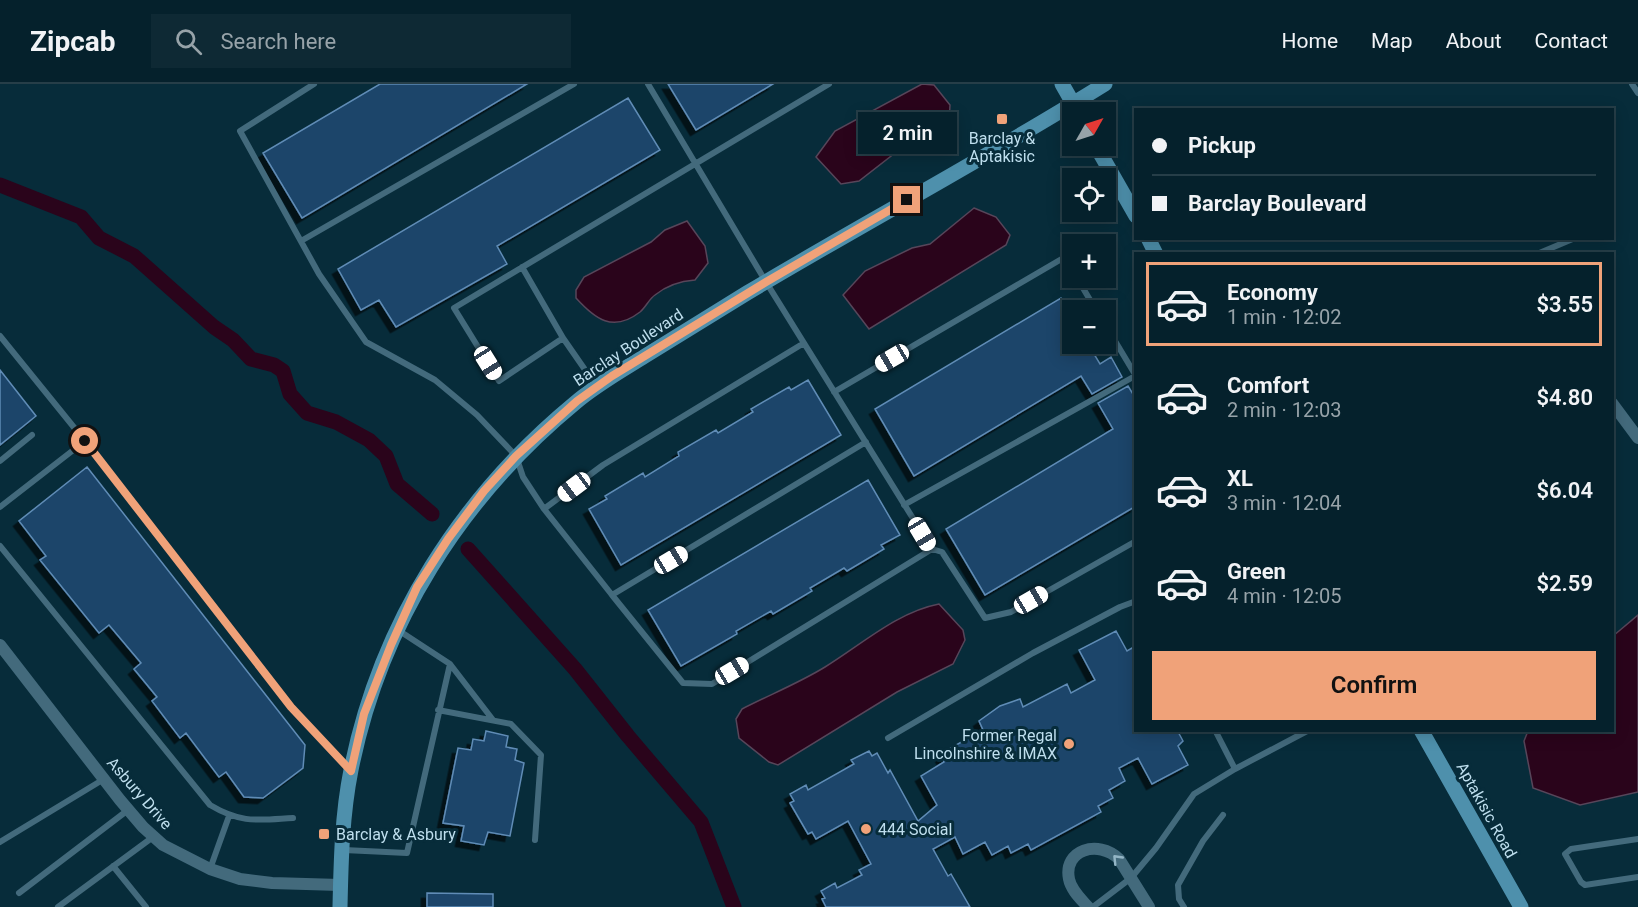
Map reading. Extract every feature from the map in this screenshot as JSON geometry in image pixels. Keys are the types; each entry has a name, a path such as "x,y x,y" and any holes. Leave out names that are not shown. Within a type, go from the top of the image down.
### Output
{"street":[{"path":"1062,84 1072,102"},
{"name":"Barclay Boulevard","path":"1083,102 1105,84"},
{"name":"Barclay Boulevard","path":"340,907 341,850 351,771 364,714 417,587 448,539 484,491 516,456 569,407 597,387 766,282 1062,116"},
{"path":"1102,156 1134,212"},
{"path":"1614,406 1638,438"},
{"name":"Asbury Drive","path":"0,645 128,810 163,845 210,869 240,879 272,883 340,885"},
{"name":"Aptakisic Road","path":"1422,732 1521,907"},
{"path":"1088,907 1069,881 1068,871 1077,855 1085,850 1103,848 1119,858 1149,907"}],"lane":[{"path":"314,84 240,131 319,274 366,342 435,380 477,415 516,456 522,477 544,510 683,683 712,684 932,549"},
{"path":"301,241 574,84"},
{"path":"648,84 766,282 904,505 932,549 942,552 985,618 1011,612 1134,541"},
{"path":"563,338 499,381 454,308 828,84"},
{"path":"1632,84 1638,93"},
{"path":"1542,252 1570,240"},
{"path":"834,392 1062,259"},
{"path":"522,267 563,338 597,387"},
{"path":"0,336 85,441 291,707 351,771"},
{"path":"544,510 603,465 804,343"},
{"path":"1116,343 1134,374"},
{"path":"904,505 1134,377"},
{"path":"0,461 32,435"},
{"path":"0,507 85,441"},
{"path":"612,595 866,442"},
{"path":"0,546 210,805 229,816 253,820 293,818"},
{"path":"888,738 1033,653 1134,602"},
{"path":"398,630 450,664 493,720"},
{"path":"341,850 407,853 450,664"},
{"path":"438,711 511,723 541,755 535,840"},
{"path":"1216,732 1235,770"},
{"path":"1093,907 1131,878 1156,848 1194,794 1305,732"},
{"path":"0,843 104,779"},
{"path":"19,893 128,810"},
{"path":"1184,907 1179,899 1178,885 1203,841 1223,815"},
{"path":"210,869 229,816"},
{"path":"58,907 153,836"},
{"path":"1638,839 1571,849 1565,854 1585,885 1638,877"},
{"path":"113,866 146,907"}],"shaded area":[{"path":"922,84 934,85 950,105 949,123 931,139 899,150 859,181 841,184 816,157 835,131"},
{"path":"974,208 996,217 1010,235 1006,245 869,329 843,295 865,271 912,248 930,244"},
{"path":"687,221 705,246 708,263 695,280 664,289 653,297 640,312 621,322 605,321 597,317 576,298 576,290 584,277 651,242 665,230"},
{"path":"939,604 963,630 965,640 953,664 897,692 778,765 769,762 739,738 736,719 742,709 815,673 880,630 909,614"},
{"path":"1638,615 1638,792 1580,805 1533,788 1524,741 1528,732 1614,732 1614,635"}],"building":[{"path":"380,84 527,84 302,218 263,153"},
{"path":"668,84 773,84 696,130"},
{"path":"628,98 660,150 497,246 507,264 396,327 379,300 361,310 338,269"},
{"path":"1061,298 1062,354 1094,354 1100,364 1111,357 1122,377 1092,394 1081,376 914,476 875,409"},
{"path":"0,370 36,416 0,445"},
{"path":"808,380 841,435 621,565 589,509 607,499 605,496 643,473 645,477 679,456 678,452 716,430 718,433 753,412 751,409 789,387 791,390"},
{"path":"1128,386 1134,396 1134,507 985,595 946,529 1113,429 1098,403"},
{"path":"87,467 305,745 303,768 263,798 244,797 226,772 219,777 186,733 180,738 152,701 157,697 134,669 141,663 109,625 99,633 40,560 46,556 19,521"},
{"path":"868,480 900,535 881,545 884,549 847,571 844,568 810,588 812,591 773,614 771,611 736,631 737,634 681,666 648,610"},
{"name":"Former Regal Lincolnshire & IMAX","path":"1116,631 1127,651 1132,648 1134,651 1134,732 1178,732 1183,741 1178,746 1188,765 1152,784 1138,758 1119,768 1125,781 1109,790 1113,798 1098,806 1101,812 1031,850 1028,844 1011,853 1008,846 992,855 985,842 963,854 955,837 933,849 948,876 951,874 970,907 826,907 821,891 835,883 837,888 862,875 859,870 871,864 848,821 816,839 812,832 808,834 790,803 794,801 790,794 806,785 808,790 854,764 851,760 869,751 872,756 877,753 888,773 890,770 918,821 937,805 921,776 944,762 940,754 983,730 979,721 1000,706 1020,699 1023,707 1067,684 1071,693 1095,680 1079,650"},
{"path":"486,731 508,736 506,747 517,749 515,760 524,763 510,836 488,832 484,845 461,841 464,826 443,823 458,748 471,750 473,739 484,741"},
{"path":"427,893 493,894 493,907 427,907"}],"waterway":[{"path":"0,185 81,217 99,238 134,256 214,327 233,340 251,359 274,365 283,371 290,394 307,413 336,422 369,440 386,456 397,484 432,514"},
{"path":"468,549 575,669 701,822 734,907"}],"place":[{"name":"Barclay & Aptakisic","path":"1002,119"},
{"name":"Former Regal Lincolnshire & IMAX","path":"1069,744"},
{"name":"444 Social","path":"866,829"},
{"name":"Barclay & Asbury","path":"324,834"}],"route":[{"path":"85,441 291,707 351,771 364,714 417,587 448,539 484,491 516,456 577,401 612,376 766,282 907,200"}]}
